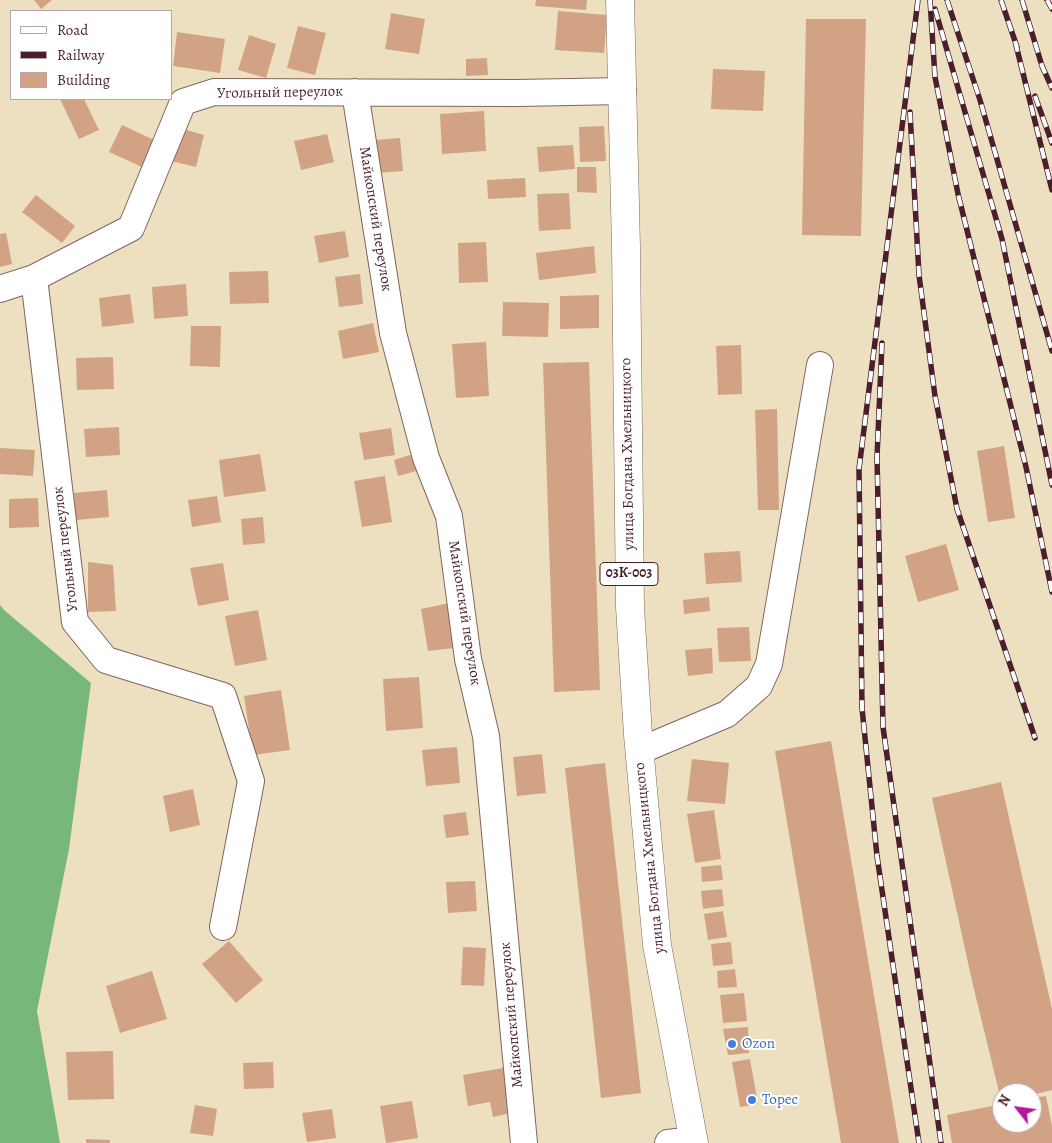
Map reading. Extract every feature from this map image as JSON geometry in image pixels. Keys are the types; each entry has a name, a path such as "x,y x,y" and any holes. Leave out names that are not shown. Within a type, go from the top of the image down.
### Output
{"main road":[{"name":"улица Богдана Хмельницкого","path":"620,0 626,237 630,607 639,751 657,945 685,1142"}],"street":[{"name":"Угольный переулок","path":"0,289 34,278 130,228 183,102 214,92 517,93 623,91"},
{"name":"Майкопский переулок","path":"355,92 393,333 426,458 449,516 468,659 486,736 524,1143"},
{"name":"Угольный переулок","path":"34,278 75,622 106,660 223,696 251,781 223,927"},
{"path":"639,751 727,714 759,686 769,664 820,365"}],"green space":[{"path":"0,605 91,683 69,849 37,1011 60,1143 0,1143"}],"building":[{"path":"34,0 52,0 41,9"},
{"path":"536,0 587,0 586,10 535,6"},
{"path":"558,11 607,15 604,53 555,50"},
{"path":"391,13 425,19 419,54 385,49"},
{"path":"806,19 866,19 861,236 802,235"},
{"path":"298,26 326,33 315,75 287,68"},
{"path":"177,32 225,39 220,73 173,66"},
{"path":"249,35 276,44 266,78 238,70"},
{"path":"487,58 488,75 466,76 466,59"},
{"path":"713,69 765,71 763,111 711,109"},
{"path":"60,100 84,100 99,130 79,139"},
{"path":"484,111 486,151 442,154 440,114"},
{"path":"122,125 154,140 142,167 109,152"},
{"path":"604,126 606,161 580,162 579,127"},
{"path":"176,127 204,135 196,167 167,160"},
{"path":"327,134 334,162 301,170 294,141"},
{"path":"400,138 403,171 378,173 375,140"},
{"path":"573,145 575,169 539,172 537,147"},
{"path":"577,167 596,167 597,193 577,192"},
{"path":"525,178 526,197 488,199 487,180"},
{"path":"569,193 571,229 539,231 537,194"},
{"path":"36,195 75,226 62,243 22,212"},
{"path":"345,231 349,257 319,263 314,236"},
{"path":"6,233 12,264 0,267 0,234"},
{"path":"486,242 488,282 459,283 458,243"},
{"path":"594,246 596,273 539,280 536,253"},
{"path":"268,271 269,303 230,304 229,272"},
{"path":"360,274 363,304 339,307 335,277"},
{"path":"186,284 188,316 154,319 152,287"},
{"path":"130,294 134,323 102,327 99,298"},
{"path":"599,295 599,328 560,329 560,296"},
{"path":"503,302 549,303 548,337 502,336"},
{"path":"373,323 379,352 343,359 338,331"},
{"path":"191,326 221,326 220,367 190,366"},
{"path":"486,342 489,396 456,398 452,344"},
{"path":"741,345 742,394 718,395 716,346"},
{"path":"113,357 114,389 77,390 76,358"},
{"path":"589,362 600,690 554,692 543,363"},
{"path":"777,409 779,510 758,510 755,410"},
{"path":"119,427 120,455 86,457 84,429"},
{"path":"391,428 395,455 364,460 359,433"},
{"path":"1004,446 1015,518 988,522 977,451"},
{"path":"0,448 35,450 33,476 0,474"},
{"path":"416,453 420,470 398,476 394,460"},
{"path":"260,454 266,491 224,497 219,460"},
{"path":"385,476 392,522 362,527 354,481"},
{"path":"107,490 109,517 76,520 74,493"},
{"path":"217,496 221,522 192,527 188,500"},
{"path":"38,498 39,527 9,528 9,499"},
{"path":"263,517 265,543 243,545 241,519"},
{"path":"946,544 959,590 918,602 905,556"},
{"path":"740,551 742,582 706,584 704,553"},
{"path":"88,562 113,565 116,611 88,612"},
{"path":"223,563 229,600 198,606 190,568"},
{"path":"709,597 710,611 684,614 683,600"},
{"path":"449,603 454,648 428,651 421,609"},
{"path":"258,610 267,660 235,666 225,616"},
{"path":"749,627 751,661 719,662 717,628"},
{"path":"712,648 713,673 688,676 685,650"},
{"path":"419,677 423,728 386,731 383,679"},
{"path":"281,690 290,750 253,755 244,696"},
{"path":"831,741 899,1143 841,1143 775,751"},
{"path":"457,747 460,783 426,786 422,750"},
{"path":"542,754 546,793 517,796 513,757"},
{"path":"692,759 729,763 725,804 687,801"},
{"path":"605,763 641,1093 601,1098 565,768"},
{"path":"1001,782 1052,1009 1052,1090 1042,1092 1042,1083 997,1083 972,981 932,798"},
{"path":"193,789 200,825 170,832 163,796"},
{"path":"714,810 721,859 695,863 687,814"},
{"path":"466,812 469,835 446,838 443,815"},
{"path":"721,865 723,880 702,882 701,867"},
{"path":"475,881 477,911 448,913 446,882"},
{"path":"722,889 724,906 703,909 701,891"},
{"path":"723,911 727,937 708,940 704,914"},
{"path":"229,941 263,980 236,1003 202,964"},
{"path":"731,942 733,964 713,966 711,944"},
{"path":"463,947 486,948 484,986 461,985"},
{"path":"735,969 737,987 718,988 717,971"},
{"path":"152,971 167,1019 120,1033 106,986"},
{"path":"744,993 747,1021 723,1023 720,995"},
{"path":"748,1027 749,1053 728,1055 723,1029"},
{"path":"113,1051 114,1099 68,1100 66,1052"},
{"path":"750,1059 758,1104 740,1107 732,1062"},
{"path":"273,1062 274,1088 244,1089 243,1063"},
{"path":"503,1068 511,1113 493,1117 490,1102 468,1106 463,1075"},
{"path":"1046,1096 1052,1126 1052,1143 952,1143 947,1115 992,1106 992,1133 1042,1133 1042,1097"},
{"path":"412,1101 418,1138 386,1143 380,1106"},
{"path":"195,1105 217,1109 213,1136 190,1133"},
{"path":"332,1109 336,1138 307,1142 302,1113"},
{"path":"86,1139 110,1140 110,1143 86,1143"}],"railway":[{"path":"918,0 859,469 862,708 877,856 919,1143"},
{"path":"930,0 935,77 958,194 1026,467 1052,592"},
{"path":"947,0 980,100 1052,351"},
{"path":"1001,0 1017,47"},
{"path":"1022,0 1042,66 1052,88"},
{"path":"1047,0 1052,9"},
{"path":"935,9 1002,239 1052,485"},
{"path":"1015,41 1052,190"},
{"path":"1035,96 1052,143"},
{"path":"910,112 919,275 935,396 957,509 1035,738"},
{"path":"882,343 877,457 883,727 941,1143"}],"place":[{"name":"Ozon","path":"732,1044"},
{"name":"Торес","path":"752,1100"}]}
